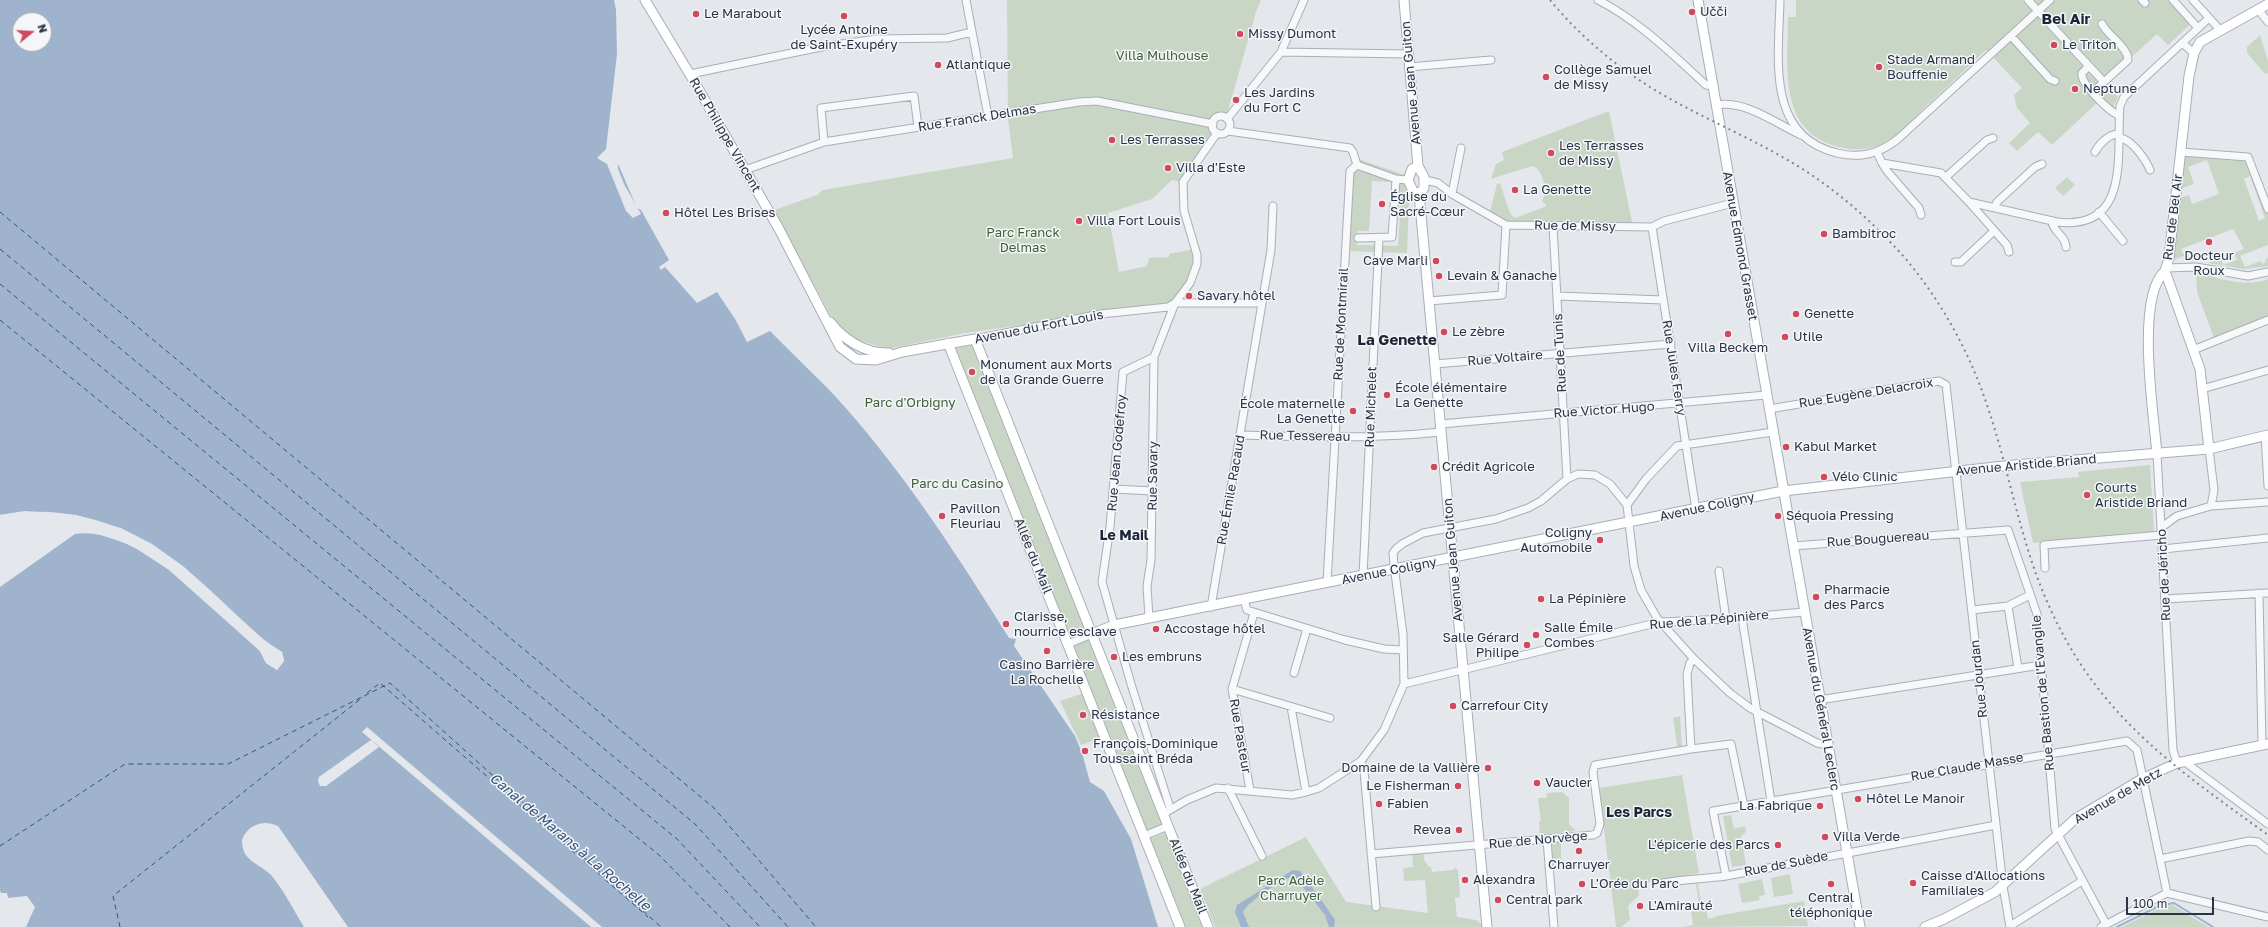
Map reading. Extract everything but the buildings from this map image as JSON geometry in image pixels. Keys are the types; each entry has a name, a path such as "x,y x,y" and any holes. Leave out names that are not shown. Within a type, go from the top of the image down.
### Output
{"street":[{"name":"Rue Philippe Vincent","path":"645,0 690,74 745,170 840,347 856,359 876,360 902,352"},
{"path":"966,0 988,116"},
{"path":"1227,119 1282,52 1304,0"},
{"name":"Avenue Jean Guiton","path":"1404,0 1418,166"},
{"path":"1598,0 1616,10 1675,56 1706,85 1713,86"},
{"name":"Avenue Edmond Grasset","path":"1698,0 1783,491"},
{"path":"1780,0 1780,84 1782,101 1788,115 1802,135"},
{"path":"2028,0 2104,82"},
{"path":"1716,105 1728,103 1741,106 1802,135 1817,145 1841,154 1857,156 1877,152 1899,138 2050,0"},
{"path":"2173,0 2198,28"},
{"path":"2193,0 2221,31"},
{"path":"2182,43 2194,53 2204,39 2268,4"},
{"path":"2258,9 2268,22"},
{"path":"1969,202 2052,221 2074,223 2099,212 2108,203 2117,183 2120,106 2128,93 2209,18"},
{"path":"2093,92 2128,60 2127,54 2102,24"},
{"path":"690,74 816,48 877,39 947,38 972,32"},
{"path":"2011,36 2050,79 2055,81"},
{"path":"1282,52 1408,54"},
{"name":"Rue de Bel Air","path":"2194,53 2169,258 2166,270 2172,293 2200,369 2214,490 2211,506"},
{"path":"1410,67 1491,60"},
{"path":"2089,66 2082,73 2081,79 2112,112 2119,115"},
{"path":"824,142 821,108 914,96 918,127"},
{"name":"Rue Franck Delmas","path":"745,170 824,142 1079,102 1097,101 1213,124"},
{"path":"1779,125 1788,115"},
{"path":"1227,119 1219,117 1213,124 1213,129 1217,133 1224,134 1228,131 1350,148 1353,152 1357,165 1396,179 1408,180"},
{"path":"1227,119 1230,126 1228,131"},
{"path":"1154,357 1175,303 1190,282 1197,264 1184,211 1183,182 1217,133"},
{"path":"2095,152 2107,138 2114,134 2126,139 2147,163 2150,170"},
{"path":"1946,177 1987,140 1993,138"},
{"path":"1452,194 1461,148"},
{"path":"1877,152 1887,171 1919,208 1921,215"},
{"path":"2181,152 2248,157 2268,210"},
{"path":"1882,163 1937,172 1946,177 2007,245 2009,252"},
{"path":"1995,207 2002,198 2035,167 2042,164"},
{"name":"Rue de Montmirail","path":"1327,583 1350,171 1357,165"},
{"path":"1418,166 1425,180 1423,191 1419,194 1414,192 1408,180 1412,169 1418,166"},
{"path":"1358,238 1389,239 1393,235 1396,179"},
{"name":"Rue de Missy","path":"1425,180 1438,183 1452,194 1506,225 1652,227 1664,221 1733,203"},
{"name":"Avenue Jean Guiton","path":"1419,194 1487,927"},
{"name":"Rue Émile Racaud","path":"1211,607 1271,250 1274,206"},
{"path":"2099,212 2123,241"},
{"path":"2052,221 2052,225 2066,242 2066,247"},
{"path":"1429,301 1502,295 1506,225"},
{"name":"Rue de Tunis","path":"1552,226 1567,479"},
{"name":"Rue Jules Ferry","path":"1652,227 1696,510"},
{"path":"1955,262 1961,262 1994,231"},
{"name":"Rue Michelet","path":"1363,576 1379,239"},
{"path":"2166,270 2196,267 2248,276 2268,272"},
{"name":"Rue de Jéricho","path":"2166,270 2162,274 2153,294 2147,325 2162,527 2172,750 2181,763"},
{"path":"2153,294 2162,290 2172,293"},
{"path":"1557,296 1663,300"},
{"name":"Avenue du Fort Louis","path":"902,352 1101,314 1168,307 1175,303 1262,304"},
{"name":"Rue Philippe Vincent","path":"819,306 839,333 861,347 876,353 902,352"},
{"path":"2193,350 2268,320"},
{"name":"Allée du Mail","path":"976,339 1208,927"},
{"name":"Allée du Mail","path":"948,343 1180,927"},
{"name":"Rue Voltaire","path":"1435,364 1670,344"},
{"name":"Rue Jean Godefroy","path":"1154,357 1123,372 1120,434 1110,527 1102,582 1170,808"},
{"name":"Rue Savary","path":"1149,618 1147,586 1151,560 1154,357"},
{"path":"2202,389 2268,370"},
{"name":"Rue Eugène Delacroix","path":"1769,409 1939,381 1943,382 1948,390 1956,471"},
{"name":"Rue Victor Hugo","path":"1441,428 1563,413 1680,404 1766,395"},
{"name":"Rue Tessereau","path":"1241,434 1334,438 1404,436 1441,428"},
{"path":"1627,505 1646,479 1677,446 1773,432"},
{"path":"2266,435 2268,486"},
{"name":"Avenue Aristide Briand","path":"1783,491 2014,465 2209,449 2266,435"},
{"name":"Rue Jourdan","path":"1956,471 2003,886 2010,926"},
{"path":"1163,814 1170,808 1206,791 1216,788 1292,795 1306,792 1320,788 1361,761 1384,730 1404,684 1403,650 1393,553 1402,544 1423,533 1496,519 1528,508 1541,501 1567,479 1578,474 1595,475 1610,484 1627,505 1634,566 1641,590 1648,605 1660,622 1694,659 1730,693 1757,711 1817,743 1827,745"},
{"path":"1114,489 1153,491"},
{"name":"Avenue Coligny","path":"1068,644 1114,625 1696,510 1783,491"},
{"name":"Avenue du Général Leclerc","path":"1783,491 1860,927"},
{"path":"2162,527 2177,516 2211,506 2268,502"},
{"name":"Rue Bastion de l'Evangile","path":"1963,533 2008,530 2037,614 2048,754 2057,835"},
{"name":"Rue Bouguereau","path":"1793,546 1963,533"},
{"path":"2045,568 2044,545 2162,535"},
{"path":"2163,549 2268,538"},
{"path":"1719,572 1726,619"},
{"path":"2165,599 2268,593"},
{"path":"2259,594 2265,744"},
{"path":"1972,610 2008,606 2030,595"},
{"path":"1244,600 1247,610 1254,613 1307,629 1384,649 1403,650"},
{"path":"2008,606 2018,668"},
{"name":"Rue de la Pépinière","path":"1404,684 1660,622 1742,618 1804,612"},
{"name":"Rue Pasteur","path":"1250,790 1232,689 1254,613"},
{"path":"1742,618 1771,801"},
{"path":"1294,673 1307,629"},
{"path":"1694,659 1690,663 1687,674 1691,749 1731,744 1744,806"},
{"path":"1819,700 2041,665"},
{"path":"1232,689 1330,718"},
{"path":"1291,707 1306,792"},
{"name":"Rue Claude Masse","path":"1744,806 1835,789 2127,741 2137,750 2142,779"},
{"name":"Avenue de Metz","path":"1925,927 1944,919 2003,886 2057,835 2083,814 2142,779 2181,763 2265,744"},
{"name":"Rue de Norvège","path":"1371,854 1590,836 1597,833 1600,824 1593,772 1596,765 1691,749"},
{"path":"1361,761 1364,770 1376,906"},
{"path":"2181,763 2268,824"},
{"path":"2142,779 2167,893"},
{"path":"1228,788 1262,856"},
{"name":"Rue de Suède","path":"1726,876 1713,811 1744,806"},
{"name":"Allée du Mail","path":"1144,836 1168,826"},
{"name":"Rue de Suède","path":"1663,883 1688,878 1701,880 1726,876 1846,852 1996,826"},
{"path":"2057,835 2082,881 2103,926 2167,893 2268,916"},
{"path":"1547,840 1554,927"},
{"path":"2160,859 2249,841 2258,842 2268,850"},
{"path":"2010,926 2082,881"}],"green space":[{"path":"1007,0 1261,0 1256,12 1226,118 1219,117 1214,120 1212,127 1215,131 1183,182 1172,180 1152,199 1108,213 1119,272 1147,266 1149,258 1169,257 1169,254 1194,249 1194,265 1187,282 1175,298 1164,304 1117,308 1059,320 965,333 887,349 856,339 842,330 833,320 774,210 817,195 823,190 1013,158 1008,119"},
{"path":"1796,0 2173,0 2193,22 2168,45 2157,34 2104,82 2118,97 2111,111 2100,100 2052,145 2038,132 2017,151 2009,143 2030,123 2017,108 2014,95 2022,88 1986,50 1895,135 1880,145 1874,147 1851,149 1839,147 1819,139 1805,127 1796,112 1790,95 1787,56 1788,17 1796,17"},
{"path":"2260,35 2268,61 2268,73 2265,74 2247,53 2247,47"},
{"path":"1609,111 1633,227 1509,225 1489,216 1497,184 1500,183 1510,213 1515,218 1547,206 1542,201 1546,190 1543,179 1538,170 1532,166 1491,179 1496,164 1504,160 1502,152"},
{"path":"2181,152 2244,156 2268,209 2268,245 2240,256 2245,267 2261,261 2262,264 2266,262 2266,259 2268,258 2268,266 2243,269 2208,263 2221,258 2223,265 2237,260 2234,253 2244,249 2233,229 2181,249 2184,256 2168,262 2176,199 2189,195 2192,204 2219,194 2207,160 2188,167 2194,184 2177,190","holes":["2250,176 2265,218 2259,221 2244,179"]},
{"path":"1355,158 1405,175 1405,185 1414,198 1409,199 1407,253 1345,251 1350,171 1358,169 1392,180 1392,182 1372,181 1369,231 1358,231 1357,245 1398,246 1401,199 1395,200 1396,179 1357,165"},
{"path":"2067,177 2075,185 2063,196 2055,188"},
{"path":"2196,267 2206,269 2205,275 2229,281 2245,283 2268,279 2268,320 2215,341 2197,292"},
{"path":"970,344 976,345 1088,631 1068,639 953,349"},
{"name":"Courts Aristide Briand","path":"2150,465 2154,532 2033,543 2020,482 2079,477 2078,472"},
{"path":"1091,639 1164,823 1144,832 1072,647"},
{"path":"1087,692 1105,737 1081,745 1060,701"},
{"path":"1680,716 1682,750 1678,751 1673,718"},
{"path":"1682,775 1699,873 1638,884 1639,895 1628,906 1630,920 1621,927 1616,927 1599,788"},
{"path":"1562,792 1569,798 1569,824 1576,831 1540,835 1539,821 1541,821 1538,798 1546,798 1547,793"},
{"path":"1731,815 1734,829 1745,826 1746,832 1741,836 1746,865 1732,867 1723,816"},
{"path":"1165,833 1168,834 1205,927 1182,927 1149,839"},
{"name":"Parc Adèle Charruyer","path":"1306,837 1346,902 1428,913 1425,880 1404,881 1403,868 1413,867 1412,851 1423,850 1424,860 1428,866 1431,867 1432,872 1453,870 1455,868 1458,870 1460,897 1455,898 1457,917 1476,920 1485,927 1215,927 1200,889"},
{"path":"1561,838 1561,859 1549,860 1547,840"},
{"path":"1790,874 1793,894 1774,897 1771,878"},
{"path":"1695,879 1697,879 1702,909 1706,908 1708,919 1716,916 1804,901 1808,926 1684,927 1693,925 1691,912 1700,910"},
{"path":"1762,879 1765,895 1759,896 1760,900 1742,903 1738,884"},
{"path":"2173,905 2208,927 2122,927 2160,908"}],"water":[{"name":"Canal de Marans à La Rochelle","path":"0,0 628,0 610,152 619,166 637,208 641,210 669,260 659,267 661,270 665,267 697,303 717,292 735,319 747,342 770,331 844,406 911,490 971,578 1009,638 1016,639 1014,646 1075,736 1082,753 1090,782 1104,791 1131,839 1158,927 348,927 278,826 262,823 250,828 244,836 242,842 245,854 252,862 266,871 276,881 304,927 26,927 35,907 27,896 8,898 7,893 1,893 0,890 0,587 75,534 99,535 124,543 150,557 175,574 199,594 260,651 266,663 277,670 284,661 282,652 254,632 188,571 140,539 114,527 88,518 60,513 31,512 0,515","holes":["371,740 379,747 326,786 320,786 318,781 319,777"]},
{"path":"1293,870 1300,871 1322,901 1335,920 1334,927 1329,927 1325,915 1294,876 1274,886 1246,907 1243,912 1249,927 1241,927 1235,912 1237,905"}],"pier":[{"path":"614,0 628,0 631,15 633,16 632,36 624,85 617,148 612,153 618,162 618,169 624,184 641,214 633,218 626,211 607,164 597,158 606,149 617,54 616,10"},
{"path":"25,511 76,515 121,528 152,544 183,566 265,641 282,652 284,661 277,670 266,663 260,651 169,570 131,545 86,530 132,543 170,568 262,649 267,662 277,667 282,660 280,654 264,642 182,567 151,546 120,529 75,517 25,513 0,517 0,515"},
{"path":"367,727 602,927 591,927 362,732"}],"waterway":[{"path":"2117,927 2159,906 2174,903 2213,927"}],"ferry route":[{"path":"0,212 714,808 816,927"},
{"path":"0,249 695,824 788,927"},
{"path":"0,284 677,839 760,927"},
{"path":"0,320 659,855 730,927"},
{"path":"367,693 380,683 648,917"},
{"path":"0,846 125,764 228,764 390,683 661,927"},
{"path":"120,927 113,896 363,697"}],"railway":[{"path":"1550,0 1592,43 1639,80 1674,101 1766,148 1796,165 1826,185 1867,219 1905,258 1943,310 1973,368 1996,433 2030,557 2049,606 2069,645 2091,679 2115,709 2142,736 2170,762 2268,835"}],"place":[{"name":"Učči","path":"1692,12"},
{"name":"Le Marabout","path":"696,14"},
{"name":"Lycée Antoine de Saint-Exupéry","path":"844,16"},
{"name":"Missy Dumont","path":"1240,34"},
{"name":"Le Triton","path":"2054,45"},
{"name":"Atlantique","path":"938,65"},
{"name":"Stade Armand Bouffenie","path":"1879,67"},
{"name":"Collège Samuel de Missy","path":"1546,77"},
{"name":"Neptune","path":"2075,89"},
{"name":"Les Jardins du Fort C","path":"1236,100"},
{"name":"Les Terrasses","path":"1112,140"},
{"name":"Les Terrasses de Missy","path":"1551,153"},
{"name":"Villa d'Este","path":"1168,168"},
{"name":"La Genette","path":"1515,190"},
{"name":"Église du Sacré-Cœur","path":"1382,204"},
{"name":"Hôtel Les Brises","path":"666,213"},
{"name":"Villa Fort Louis","path":"1079,221"},
{"name":"Bambitroc","path":"1824,234"},
{"name":"Docteur Roux","path":"2209,242"},
{"name":"Cave Marli","path":"1436,261"},
{"name":"Levain & Ganache","path":"1439,276"},
{"name":"Savary hôtel","path":"1189,296"},
{"name":"Genette","path":"1796,314"},
{"name":"Le zèbre","path":"1444,332"},
{"name":"Villa Beckem","path":"1728,334"},
{"name":"Utile","path":"1785,337"},
{"name":"Monument aux Morts de la Grande Guerre","path":"972,372"},
{"name":"École élémentaire La Genette","path":"1387,395"},
{"name":"École maternelle La Genette","path":"1353,411"},
{"name":"Kabul Market","path":"1786,447"},
{"name":"Crédit Agricole","path":"1434,467"},
{"name":"Vélo Clinic","path":"1824,477"},
{"name":"Courts Aristide Briand","path":"2087,495"},
{"name":"Pavillon Fleuriau","path":"942,516"},
{"name":"Séquoia Pressing","path":"1778,516"},
{"name":"Coligny Automobile","path":"1600,540"},
{"name":"Pharmacie des Parcs","path":"1816,597"},
{"name":"La Pépinière","path":"1541,599"},
{"name":"Clarisse, nourrice esclave","path":"1006,624"},
{"name":"Accostage hôtel","path":"1156,629"},
{"name":"Salle Émile Combes","path":"1536,635"},
{"name":"Salle Gérard Philipe","path":"1527,645"},
{"name":"Casino Barrière La Rochelle","path":"1047,651"},
{"name":"Les embruns","path":"1114,657"},
{"name":"Carrefour City","path":"1453,706"},
{"name":"Résistance","path":"1083,715"},
{"name":"François-Dominique Toussaint Bréda","path":"1085,751"},
{"name":"Domaine de la Vallière","path":"1488,768"},
{"name":"Vaucler","path":"1537,783"},
{"name":"Le Fisherman","path":"1458,786"},
{"name":"Hôtel Le Manoir","path":"1858,799"},
{"name":"Fabien","path":"1379,804"},
{"name":"La Fabrique","path":"1820,806"},
{"name":"Revea","path":"1459,830"},
{"name":"Villa Verde","path":"1825,837"},
{"name":"L'épicerie des Parcs","path":"1778,845"},
{"name":"Charruyer","path":"1579,851"},
{"name":"Alexandra","path":"1465,880"},
{"name":"Caisse d'Allocations Familiales","path":"1913,883"},
{"name":"L'Orée du Parc","path":"1582,884"},
{"name":"Central téléphonique","path":"1831,884"},
{"name":"Central park","path":"1498,900"},
{"name":"L'Amirauté","path":"1640,906"}],"district":[{"name":"Bel Air","path":"2066,19"},
{"name":"La Genette","path":"1397,340"},
{"name":"Le Mail","path":"1124,536"},
{"name":"Les Parcs","path":"1639,813"}],"park label":[{"name":"Villa Mulhouse","path":"1162,56"},
{"name":"Parc Franck Delmas","path":"1023,240"},
{"name":"Parc d'Orbigny","path":"910,403"},
{"name":"Parc du Casino","path":"957,484"}]}
